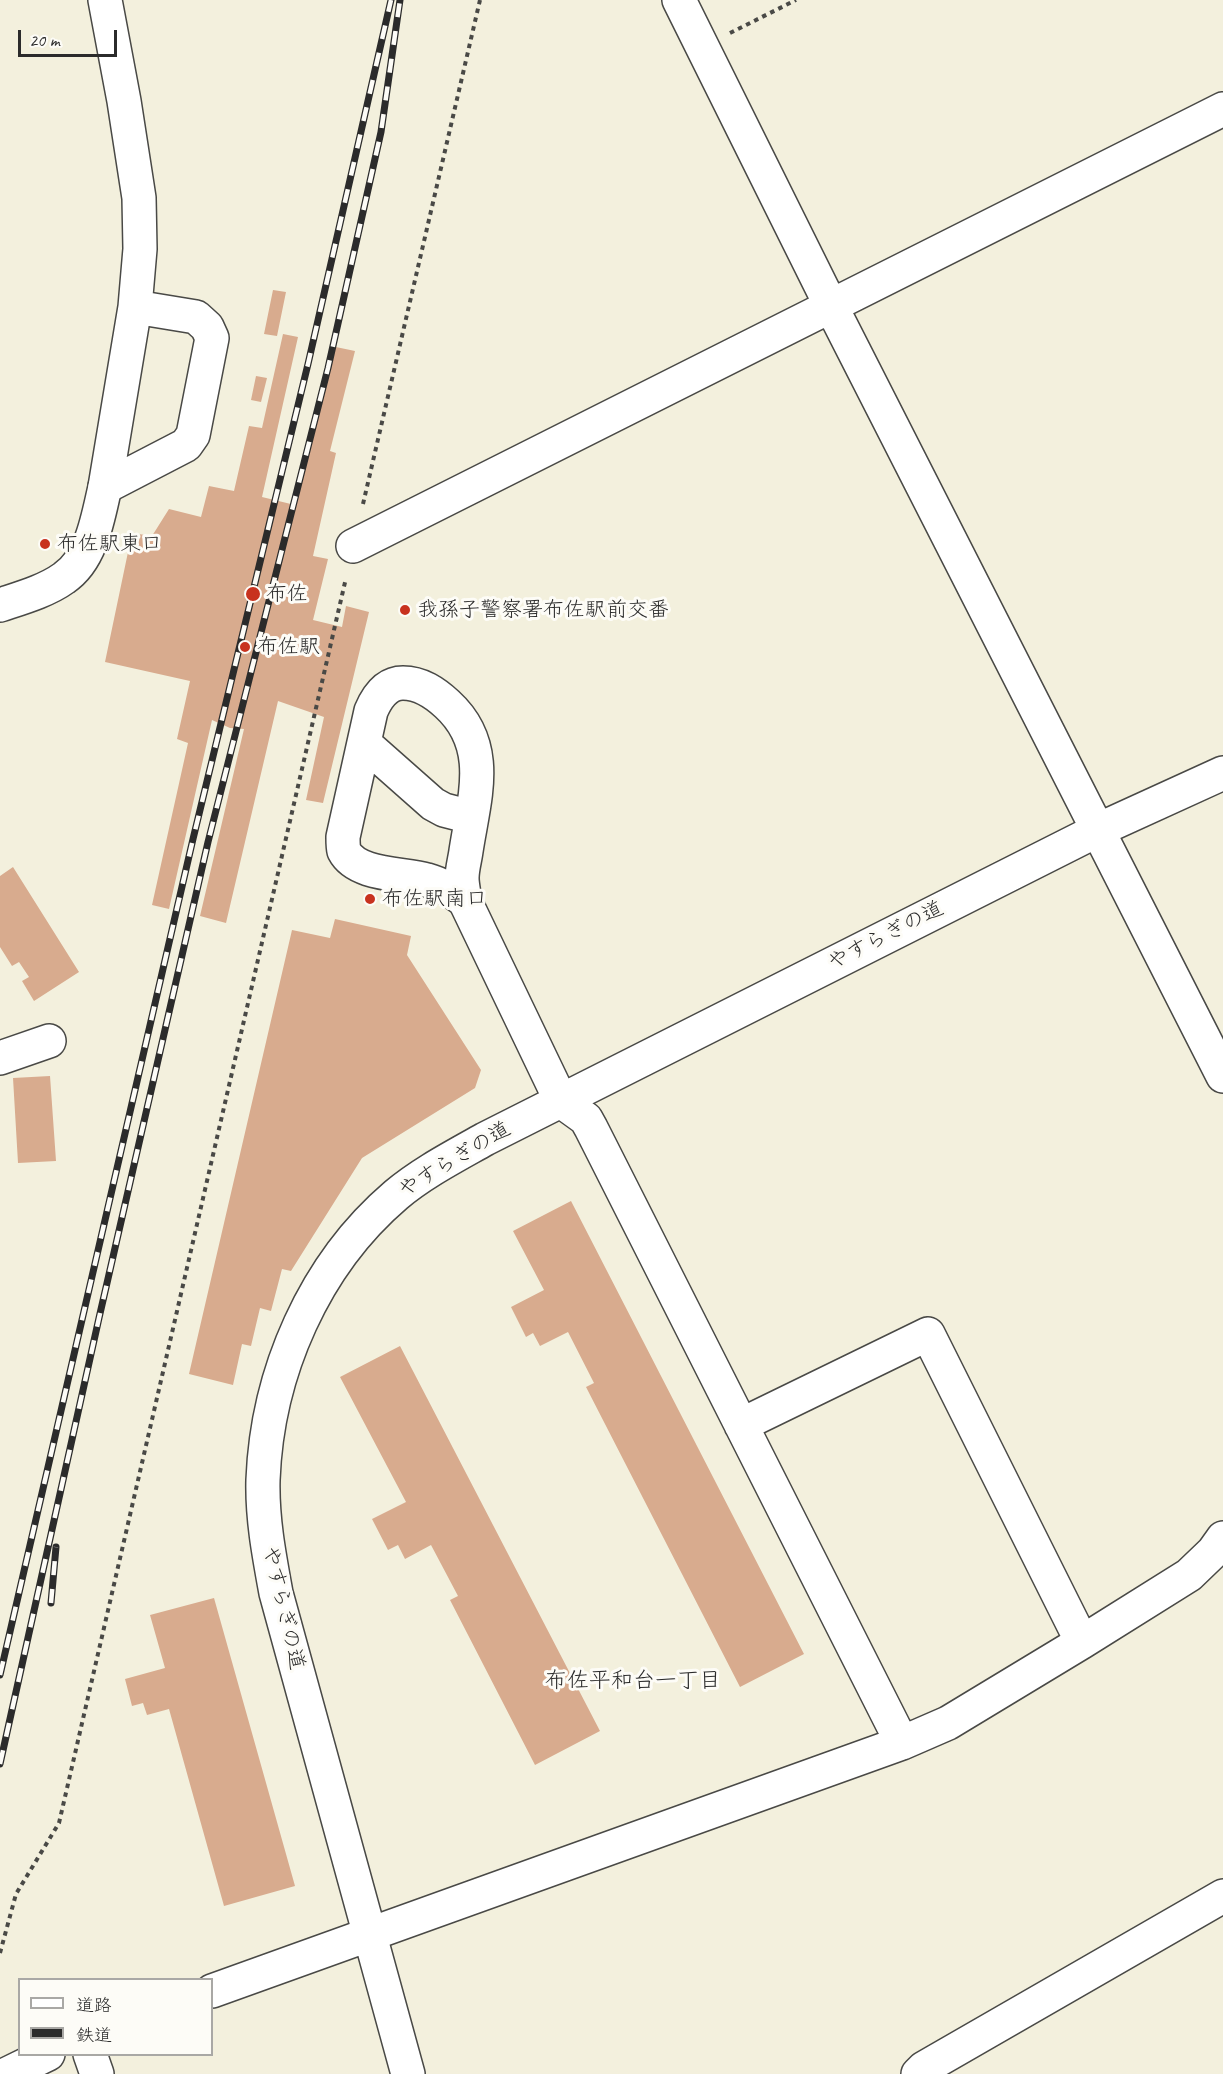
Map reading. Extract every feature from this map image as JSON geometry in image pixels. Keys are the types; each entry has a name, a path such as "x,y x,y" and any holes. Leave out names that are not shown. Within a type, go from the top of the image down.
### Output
{"street":[{"path":"0,605 65,578 88,545 97,522 105,487 135,307 140,249 139,198 124,100 105,0"},
{"path":"679,0 831,306 1223,1076"},
{"path":"353,546 1223,109"},
{"path":"105,487 186,445 193,435 212,338 207,327 196,317 135,307"},
{"path":"465,901 446,887 427,880 364,868 354,862 344,850 343,837 371,711 378,696 388,688 400,683 417,684 436,694 458,714 471,736 477,761 476,790 462,877 465,901 561,1101 586,1119 591,1128 902,1743"},
{"path":"364,743 433,804 444,810 471,817"},
{"name":"やすらぎの道","path":"408,2074 276,1593 265,1533 263,1481 267,1434 280,1378 299,1325 327,1274 363,1228 397,1194 485,1139 1098,830 1223,773"},
{"path":"0,1058 49,1041"},
{"path":"741,1425 928,1335 1082,1642"},
{"path":"213,1991 902,1743 948,1723 1189,1575 1213,1552 1223,1538"},
{"path":"918,2074 924,2068 1223,1896"},
{"path":"8,2074 46,2056"},
{"path":"90,2056 97,2074"}],"path":[{"path":"0,1953 16,1894 58,1823 480,0"},
{"path":"702,46 796,0"}],"building":[{"path":"273,290 286,292 277,336 264,334"},
{"name":"布佐駅","path":"283,334 298,337 262,497 295,505 331,346 355,351 330,451 336,453 313,556 328,559 313,620 342,627 346,606 369,612 323,803 306,800 324,717 278,701 226,923 200,916 244,729 230,728 212,720 169,909 152,905 188,743 177,739 190,681 105,662 132,533 152,536 169,509 201,517 209,486 234,491 249,426 262,428"},
{"path":"256,376 267,378 261,402 251,400"},
{"path":"13,867 79,972 34,1001 22,981 29,977 19,962 12,966 0,947 0,876"},
{"path":"335,919 411,936 407,955 481,1070 475,1088 362,1158 291,1271 282,1269 271,1311 260,1308 251,1346 242,1344 233,1385 189,1374 292,930 330,938"},
{"path":"50,1076 56,1161 18,1163 13,1078"},
{"path":"571,1201 804,1654 740,1687 586,1387 594,1383 568,1332 540,1346 533,1333 526,1337 511,1307 544,1290 513,1231"},
{"path":"400,1346 600,1731 535,1765 450,1600 458,1596 431,1545 405,1559 398,1545 388,1550 372,1519 406,1502 340,1377"},
{"path":"214,1598 295,1886 224,1906 169,1709 147,1715 143,1703 132,1706 125,1679 165,1668 150,1615"}],"railway":[{"path":"0,1675 193,839 308,364 391,0"},
{"path":"0,1764 208,842 328,368 381,132 400,0"},
{"path":"51,1603 56,1547"}],"place":[{"name":"布佐駅東口","path":"45,544"},
{"name":"布佐","path":"253,594"},
{"name":"我孫子警察署布佐駅前交番","path":"405,610"},
{"name":"布佐駅","path":"245,647"},
{"name":"布佐駅南口","path":"370,899"}],"district":[{"name":"布佐平和台一丁目","path":"633,1681"}]}
